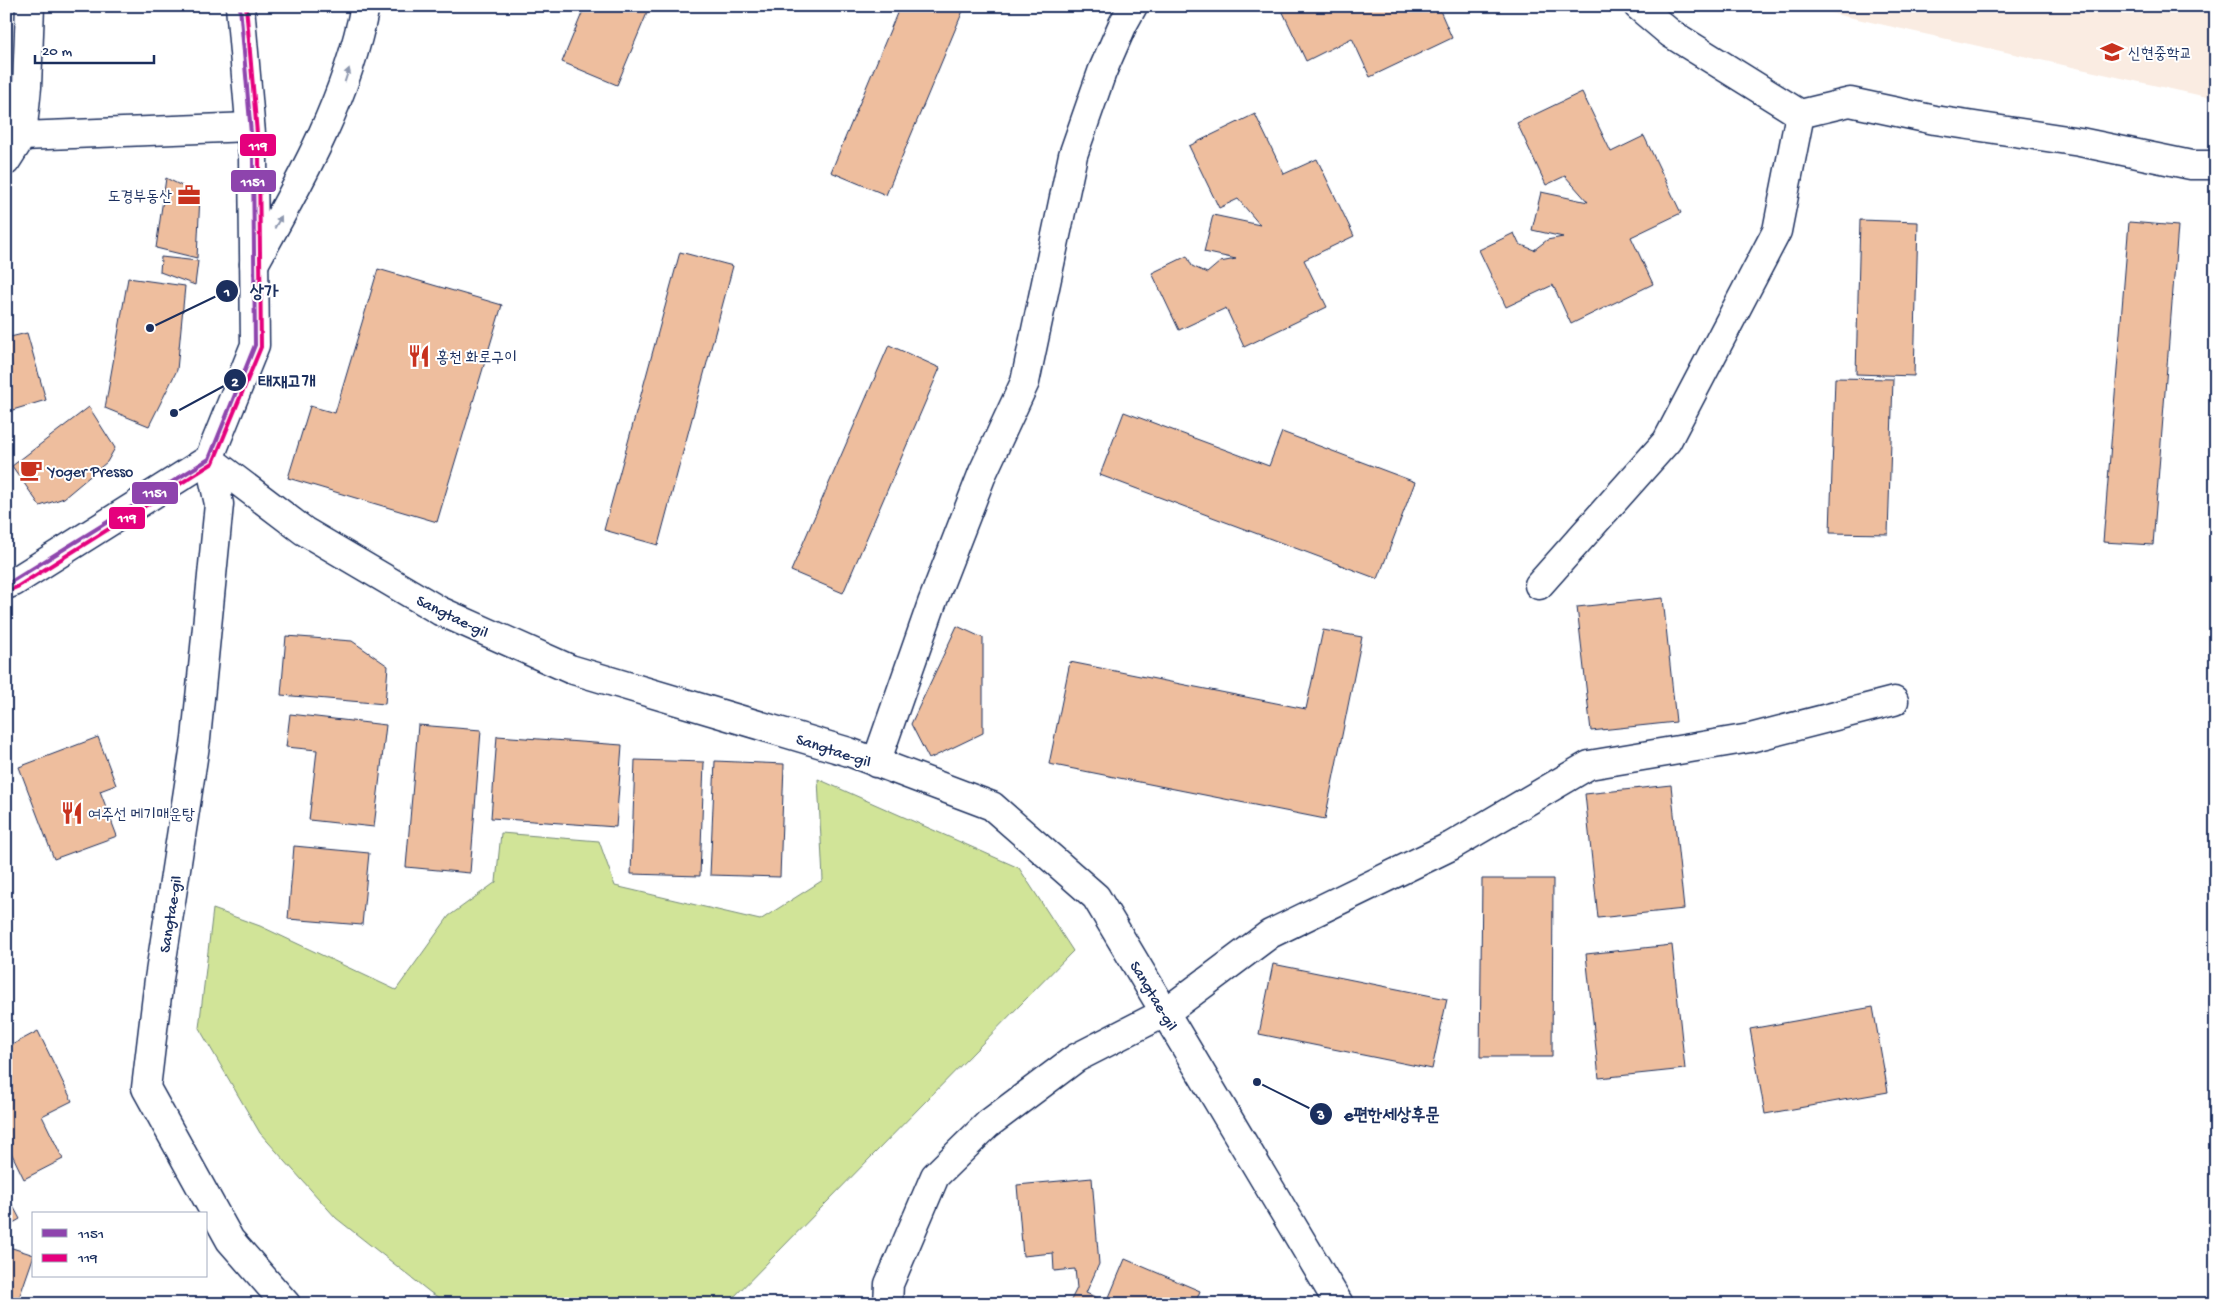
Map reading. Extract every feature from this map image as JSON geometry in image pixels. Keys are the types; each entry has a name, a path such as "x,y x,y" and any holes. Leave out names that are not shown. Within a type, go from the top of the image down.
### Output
{"street":[{"path":"6,161 27,87 30,6"},
{"path":"6,585 14,582 209,459 255,345 250,127 240,6"},
{"path":"254,264 290,199 338,103 358,39 365,6"},
{"path":"876,763 932,603 983,472 1025,382 1073,155 1102,72 1133,6"},
{"path":"1638,6 1670,33 1800,114 1850,102 1935,120 2080,142 2191,165 2216,165"},
{"path":"1539,585 1667,441 1776,231 1800,114"},
{"path":"14,138 250,127"},
{"name":"Sangtae-gil","path":"209,459 304,530 440,611 570,669 849,752 992,806 1096,897 1339,1304"},
{"name":"Sangtae-gil","path":"209,459 219,504 197,730 159,979 146,1088 230,1240 286,1304"},
{"path":"888,1304 889,1284 935,1176 988,1124 1076,1058 1166,1012 1270,934 1451,846 1589,764 1750,738 1894,701"}],"shaded area":[{"name":"신현중학교","path":"1799,6 2216,6 2216,99"}],"green space":[{"path":"818,779 1019,868 1073,951 727,1304 450,1304 431,1293 336,1218 260,1133 199,1028 213,909 260,926 396,990 449,916 496,882 501,833 599,841 615,886 760,920 823,880"}],"building":[{"path":"110,6 145,6 111,11"},
{"path":"585,6 650,6 617,85 562,62"},
{"path":"900,6 965,6 886,195 831,172"},
{"path":"1280,6 1438,6 1452,38 1370,77 1352,38 1306,61"},
{"path":"1582,92 1611,152 1644,136 1681,213 1631,237 1653,284 1571,324 1553,285 1506,307 1479,250 1514,233 1519,244 1534,250 1547,240 1563,237 1532,230 1541,192 1588,202 1565,176 1546,185 1517,123"},
{"path":"1255,114 1284,174 1317,159 1354,236 1304,260 1327,307 1244,347 1226,308 1179,330 1152,273 1187,256 1192,266 1207,273 1220,262 1236,259 1204,252 1213,215 1260,225 1238,199 1219,208 1189,146"},
{"path":"166,178 200,195 197,258 156,248"},
{"path":"1860,220 1918,222 1914,376 1856,374"},
{"path":"2129,222 2178,226 2153,545 2103,542"},
{"path":"680,252 733,266 658,545 604,530"},
{"path":"161,257 198,261 195,285 160,272"},
{"name":"홍천 화로구이","path":"378,269 502,305 437,522 288,478 310,406 335,413"},
{"path":"128,278 185,286 177,370 149,426 105,408"},
{"path":"27,333 46,400 6,412 6,338"},
{"path":"889,345 940,368 843,593 791,571"},
{"path":"1835,378 1893,379 1888,534 1830,533"},
{"path":"89,407 115,448 107,462 64,498 40,506 12,466"},
{"path":"1124,412 1269,466 1282,432 1415,482 1378,579 1100,475"},
{"path":"1663,598 1676,722 1591,731 1577,607"},
{"path":"957,626 983,638 983,733 929,759 911,724"},
{"path":"1323,630 1362,637 1325,819 1049,764 1070,662 1306,709"},
{"path":"286,636 352,641 388,666 385,704 281,695"},
{"path":"290,714 386,725 374,827 309,820 317,750 286,747"},
{"path":"418,725 481,730 470,873 406,867"},
{"path":"497,736 622,745 616,827 491,818"},
{"name":"여주선 메기매운탕","path":"98,737 116,785 100,791 117,836 54,859 19,767"},
{"path":"635,760 704,762 700,876 631,874"},
{"path":"715,761 784,764 780,877 710,875"},
{"path":"1671,785 1684,909 1598,918 1585,794"},
{"path":"294,846 369,853 362,925 288,919"},
{"path":"1482,879 1553,879 1552,1057 1480,1057"},
{"path":"1672,945 1685,1069 1599,1078 1586,954"},
{"path":"1273,964 1447,999 1432,1069 1259,1034"},
{"path":"1873,1007 1888,1092 1765,1114 1750,1029"},
{"path":"38,1031 72,1101 42,1116 63,1159 24,1179 6,1142 6,1048"},
{"path":"1092,1178 1099,1264 1086,1293 1107,1302 1125,1259 1200,1291 1195,1304 1069,1304 1077,1288 1075,1269 1054,1271 1053,1253 1023,1256 1017,1185"},
{"path":"6,1193 20,1219 6,1227"},
{"path":"6,1246 32,1254 32,1261 17,1304 6,1304"}],"transit line":[{"name":"1151","path":"6,585 209,459 255,345 253,157 240,6"},
{"name":"119","path":"8,591 213,463 261,347 259,157 246,6"}],"place":[{"name":"신현중학교","path":"2112,52"},
{"name":"도경부동산","path":"189,195"},
{"name":"상가","path":"150,328"},
{"name":"홍천 화로구이","path":"419,356"},
{"name":"태재고개","path":"174,413"},
{"name":"Yoger Presso","path":"31,470"},
{"name":"여주선 메기매운탕","path":"72,813"},
{"name":"e편한세상후문","path":"1257,1082"}]}
